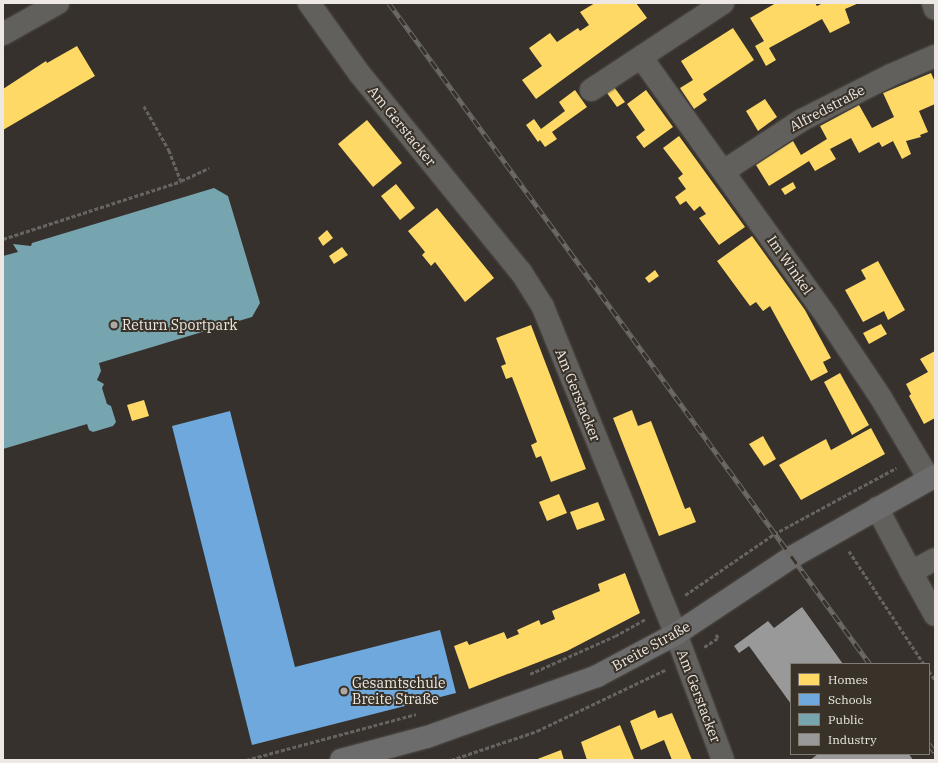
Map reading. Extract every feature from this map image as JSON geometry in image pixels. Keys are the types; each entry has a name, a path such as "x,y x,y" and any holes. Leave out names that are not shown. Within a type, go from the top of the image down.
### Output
{"main road":[{"name":"Breite Straße","path":"342,760 427,736 597,676 676,634 836,531 932,477"}],"street":[{"path":"3,34 58,3"},
{"name":"Am Gerstacker","path":"309,3 359,73 521,272 543,307 676,634 723,760"},
{"path":"591,90 723,3"},
{"path":"933,3 935,9"},
{"name":"Alfredstraße","path":"724,170 802,120 890,75 935,56"},
{"name":"Im Winkel","path":"641,57 724,170 843,342 917,457 932,477"},
{"path":"877,508 935,615"},
{"path":"911,572 935,559"}],"path":[{"path":"144,106 168,150 182,181"},
{"path":"3,239 182,181 209,168"},
{"path":"693,590 774,534 917,457"},
{"path":"818,509 836,531 923,663"},
{"path":"524,676 615,636 665,608"},
{"path":"246,760 423,712"}],"building: Homes":[{"path":"595,3 636,3 647,18 536,99 522,80 542,66 529,48 550,33 557,42 578,28 580,31 589,25 580,12"},
{"path":"776,3 815,3 817,6 823,3 859,3 845,9 850,23 830,33 822,19 769,48 776,60 766,66 755,46 764,41 750,18"},
{"path":"733,28 754,60 703,94 707,100 694,109 680,88 693,80 681,61"},
{"path":"77,46 95,76 3,130 3,89 46,61 47,63"},
{"path":"931,73 935,82 935,104 919,111 928,132 920,135 921,137 906,141 911,154 902,159 893,141 882,147 879,142 859,153 851,138 830,149 836,159 815,171 809,161 769,186 756,165 793,141 801,155 827,139 820,126 859,105 872,128 894,117 883,93"},
{"path":"614,87 625,102 617,107 607,93"},
{"path":"575,90 587,107 552,132 557,139 545,147 540,140 538,142 526,125 534,119 541,129 565,111 559,102"},
{"path":"646,90 673,127 644,148 636,137 645,130 627,104"},
{"path":"765,99 777,117 758,131 746,111"},
{"path":"367,120 402,163 373,187 338,144"},
{"path":"679,136 745,227 719,245 699,218 706,214 700,206 694,211 686,201 680,205 675,197 686,189 678,178 683,174 663,148"},
{"path":"793,182 796,188 785,195 781,189"},
{"path":"396,184 415,208 400,220 381,196"},
{"path":"437,208 494,278 465,302 435,262 431,266 422,255 425,252 408,231"},
{"path":"327,230 333,238 323,246 318,238"},
{"path":"752,236 805,310 831,358 823,362 828,372 811,381 770,306 763,311 756,302 750,306 717,261"},
{"path":"342,247 348,255 334,264 329,256"},
{"path":"878,261 905,310 888,320 884,311 863,322 845,290 866,279 861,270"},
{"path":"655,270 659,276 649,283 645,278"},
{"path":"881,324 887,334 869,344 863,333"},
{"path":"531,325 586,469 551,482 541,456 536,458 531,445 537,442 512,377 506,379 501,366 506,364 496,338"},
{"path":"935,351 935,418 924,424 909,396 911,394 906,384 928,372 920,359"},
{"path":"840,373 869,425 852,435 824,382"},
{"path":"144,400 149,416 132,421 127,405"},
{"path":"632,410 638,426 651,421 685,509 690,507 696,522 659,536 613,418"},
{"path":"871,428 885,454 801,500 779,465 826,439 831,450"},
{"path":"763,436 776,459 764,466 749,444"},
{"path":"559,494 567,513 547,521 539,502"},
{"path":"598,502 605,520 577,530 570,512"},
{"path":"625,573 640,613 567,651 469,689 454,646 467,641 469,645 504,632 507,639 519,634 517,630 539,620 541,625 555,619 552,611 600,591 598,584"},
{"path":"655,710 658,718 672,713 692,760 672,760 664,740 641,750 630,721"},
{"path":"620,725 634,759 587,760 581,742"},
{"path":"561,750 564,760 535,760"}],"building: Schools":[{"path":"230,411 295,667 440,630 456,693 252,745 172,426"}],"building: Public":[{"name":"Return Sportpark","path":"214,188 228,196 260,303 252,317 99,363 101,371 97,380 104,384 102,388 107,404 111,406 116,422 113,426 93,432 89,430 87,424 3,449 3,256 18,252 13,244 31,246 32,243"}],"building: Industry":[{"path":"802,607 842,663 790,663 790,703 749,646 739,653 734,646 768,621 774,628"},
{"path":"817,755 910,755 913,760 810,760"}],"railway":[{"path":"389,3 869,663"},
{"path":"930,745 935,752"}],"place":[{"name":"Return Sportpark","path":"114,325"},
{"name":"Gesamtschule Breite Straße","path":"344,691"}]}
